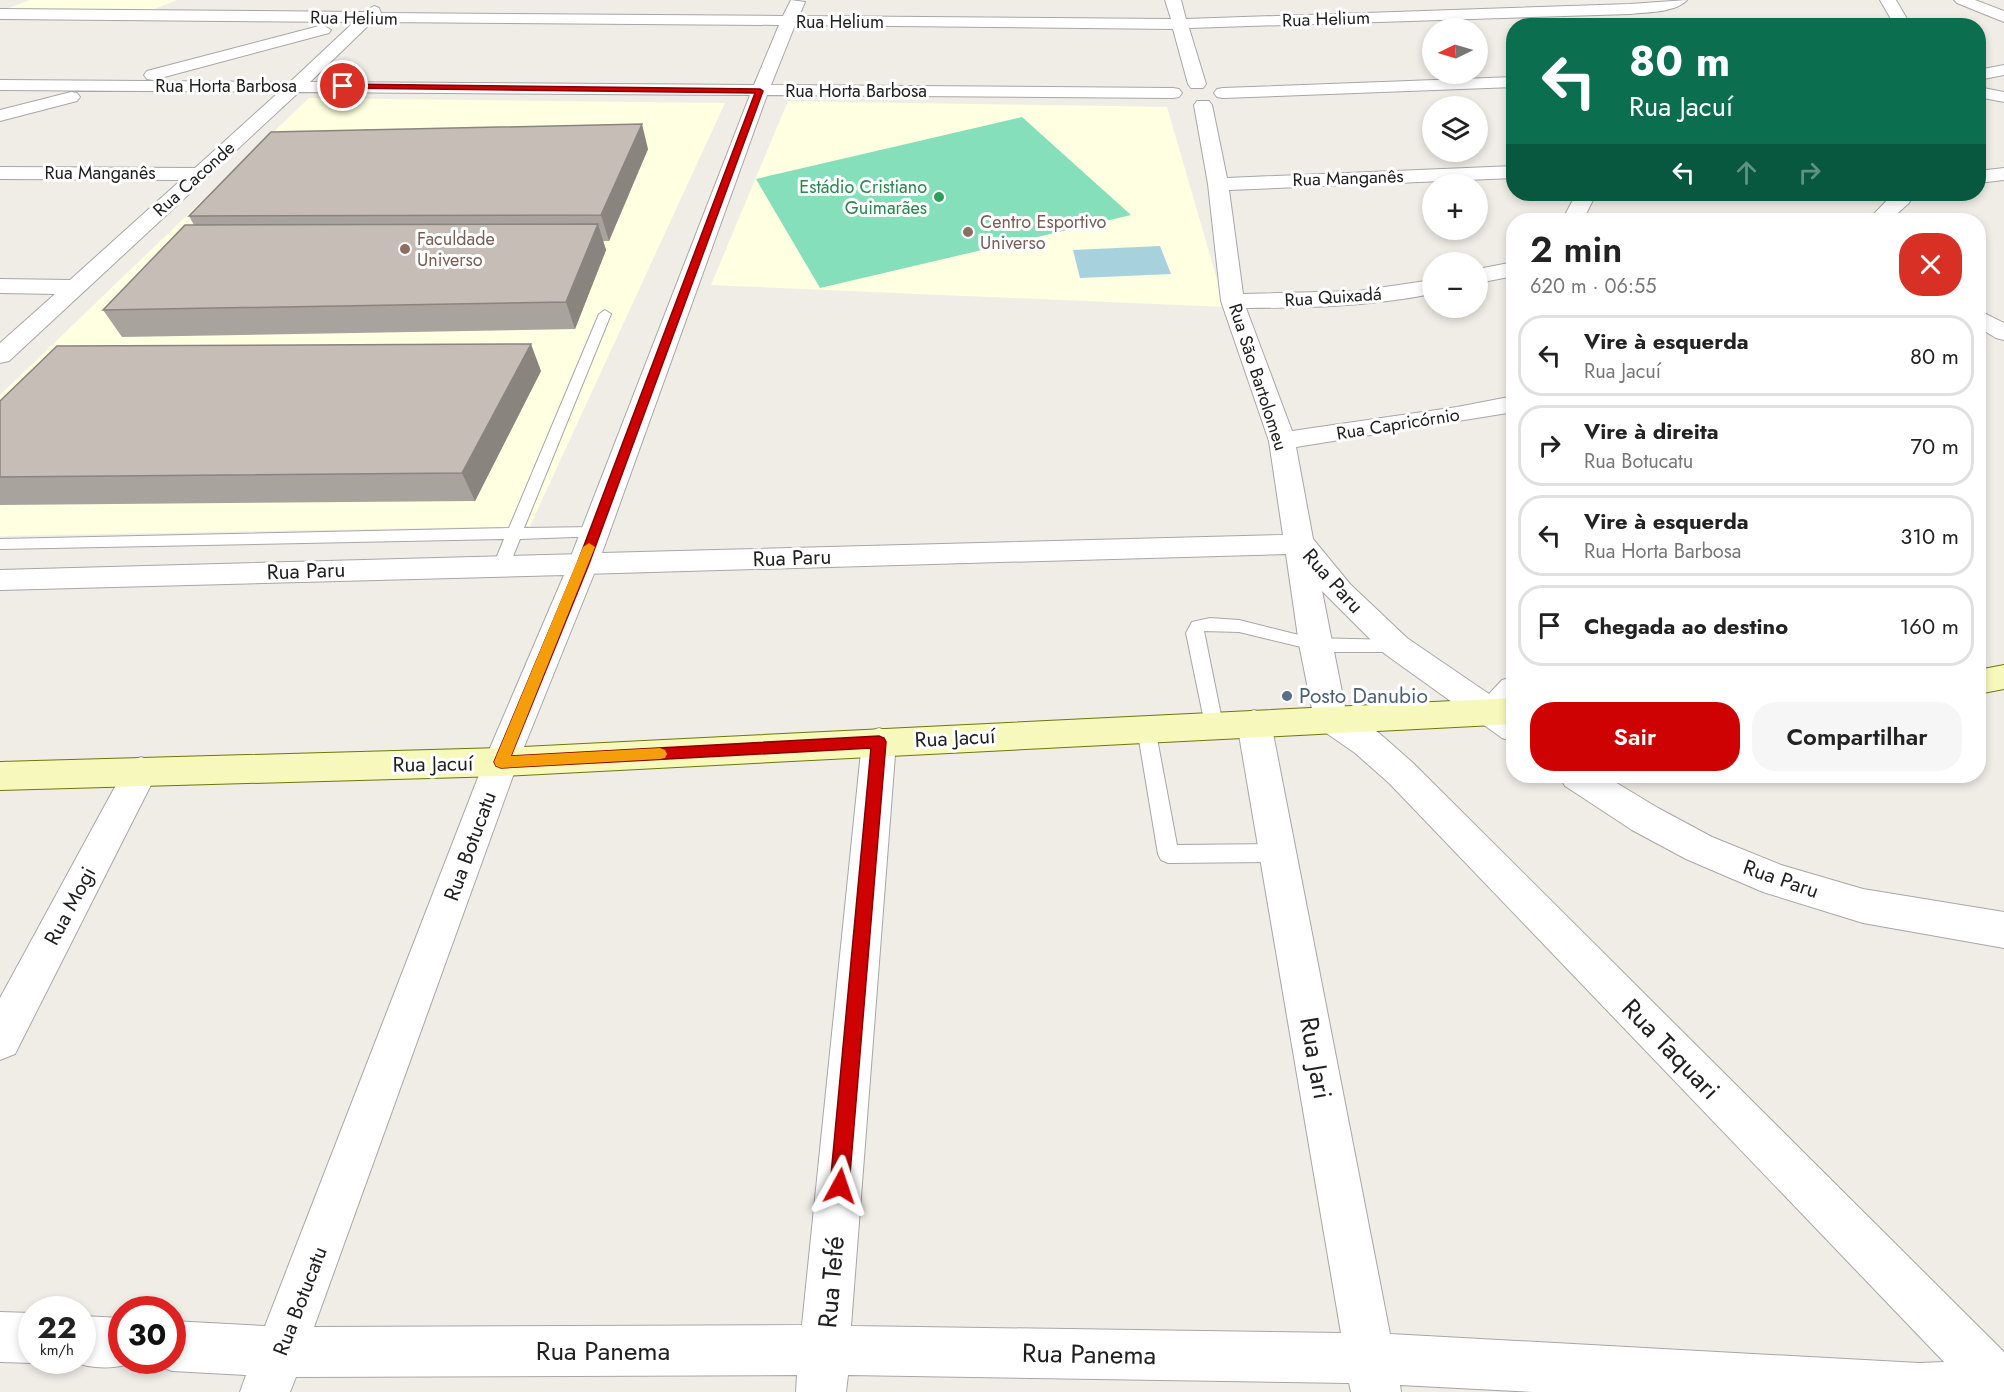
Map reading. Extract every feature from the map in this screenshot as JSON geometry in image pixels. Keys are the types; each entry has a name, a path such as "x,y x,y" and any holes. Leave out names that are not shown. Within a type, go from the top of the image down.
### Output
{"main road":[{"path":"1986,680 2004,677"},
{"name":"Rua Jacuí","path":"0,776 501,762 1506,710"}],"street":[{"path":"0,5 12,0"},
{"path":"155,16 197,0"},
{"name":"Rua Caconde","path":"0,356 201,174 386,0"},
{"name":"Rua Botucatu","path":"273,1372 501,762 583,564 760,91 798,0"},
{"name":"Rua São Bartolomeu","path":"1173,0 1180,24 1208,94 1232,301 1282,441 1315,644 1331,719"},
{"path":"1888,0 1898,18"},
{"path":"1962,0 2004,17"},
{"name":"Rua Helium","path":"0,14 365,19 1180,24 1666,6"},
{"path":"0,116 365,19"},
{"path":"1986,73 2004,70"},
{"path":"1208,94 1506,82"},
{"name":"Rua Horta Barbosa","path":"0,85 1173,93 1177,88 1208,94"},
{"path":"1986,94 2004,97"},
{"name":"Rua Manganês","path":"1218,184 1506,171"},
{"name":"Rua Manganês","path":"0,173 201,174"},
{"path":"1986,176 2004,174"},
{"path":"1886,213 1900,201"},
{"path":"1488,274 1506,269"},
{"path":"0,286 75,287"},
{"name":"Rua Quixadá","path":"1232,301 1314,301 1408,292 1422,288"},
{"path":"1986,322 2004,333"},
{"name":"Rua Capricórnio","path":"1282,441 1506,406"},
{"name":"Rua Paru","path":"0,580 1300,544 1339,592 1396,646 1506,709"},
{"name":"Rua Taquari","path":"1331,719 1367,742 1401,773 2003,1386"},
{"name":"Rua Jari","path":"1254,723 1374,1375"},
{"name":"Rua Tefé","path":"823,1371 879,742"},
{"name":"Rua Mogi","path":"0,1040 141,771"},
{"name":"Rua Paru","path":"1588,783 1646,819 1699,848 1776,880 1863,906 2004,930"},
{"path":"0,1336 18,1337"},
{"name":"Rua Panema","path":"186,1350 273,1372 823,1371 1374,1375 1920,1390 2003,1386"}],"lane":[{"path":"501,566 605,314"},
{"path":"0,544 595,532"},
{"path":"1214,725 1195,633 1198,626 1207,623 1228,623 1282,639 1315,644 1396,646"},
{"path":"1146,728 1168,854 1278,853"}],"shaded area":[{"path":"30,0 177,0 152,10 3,10"},
{"name":"Faculdade Universo","path":"309,98 725,103 530,526 0,536 0,395"},
{"name":"Centro Esportivo Universo","path":"788,101 1167,107 1225,307 711,285"}],"green space":[{"name":"Estádio Cristiano Guimarães","path":"1022,117 1131,215 820,288 756,179"}],"water":[{"path":"1160,246 1171,274 1080,278 1073,250"}],"building":[{"path":"642,124 601,215 189,216 271,132"},
{"path":"598,224 566,302 103,310 185,225"},
{"path":"531,344 462,473 0,477 0,401 57,346"}],"slow traffic":[{"path":"589,547 501,762 660,754"}],"place":[{"name":"Estádio Cristiano Guimarães","path":"939,197"},
{"name":"Centro Esportivo Universo","path":"968,232"},
{"name":"Faculdade Universo","path":"405,249"},
{"name":"Posto Danubio","path":"1287,696"}],"route":[{"path":"343,86 760,91 583,564 501,762 879,742 840,1186"}]}
